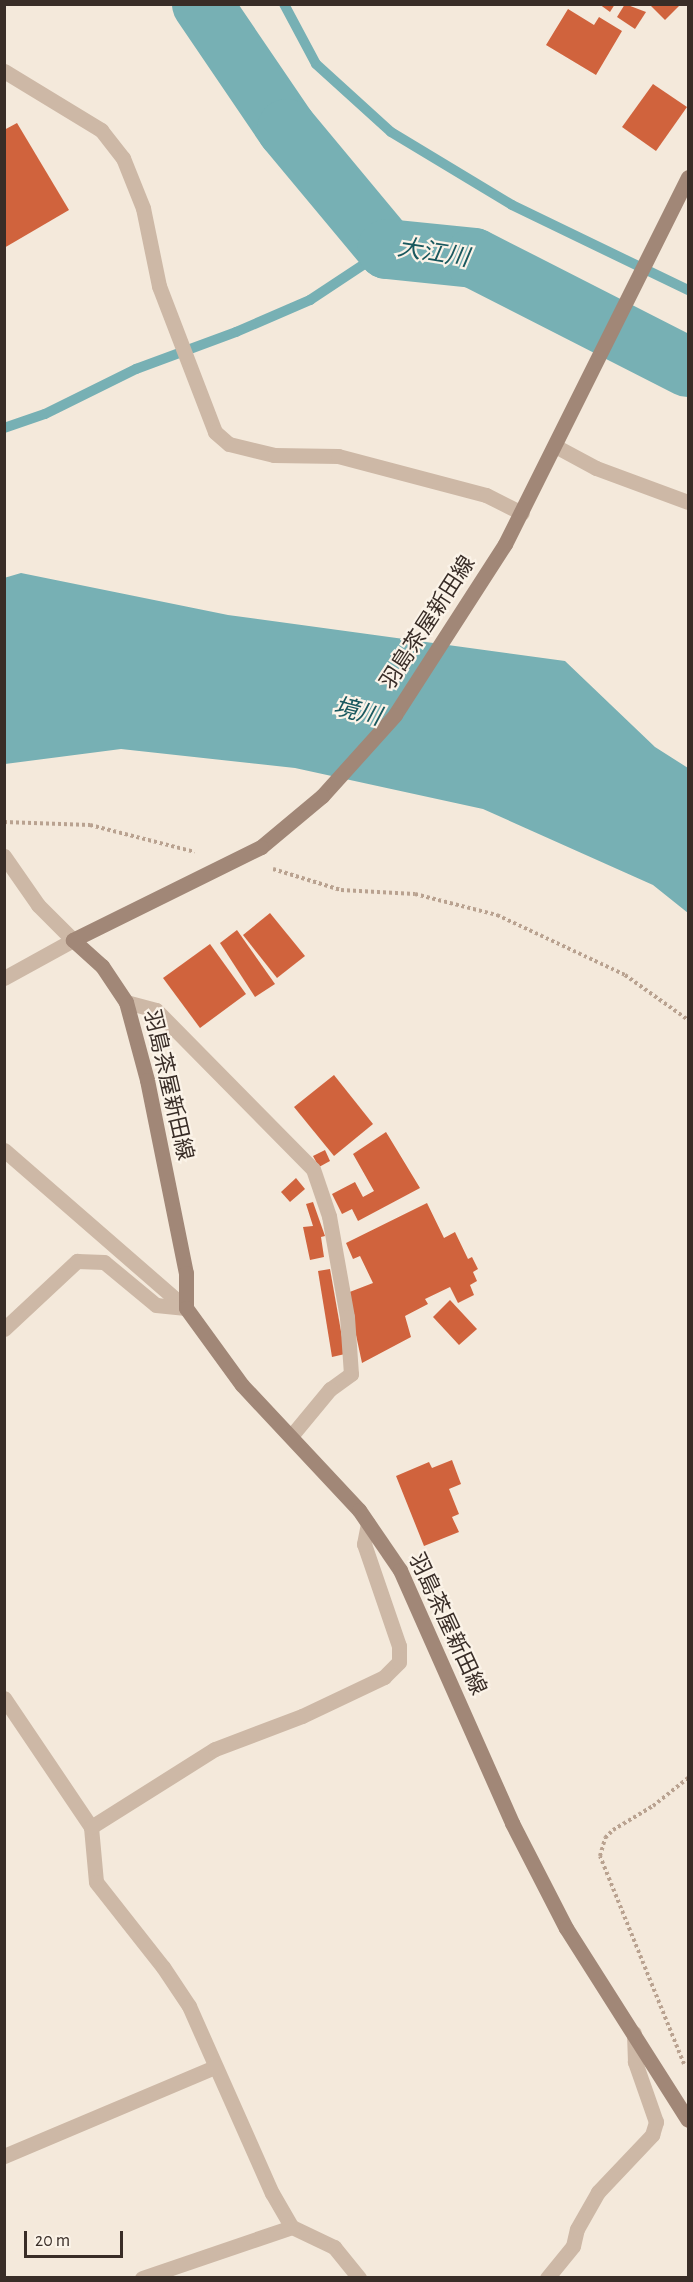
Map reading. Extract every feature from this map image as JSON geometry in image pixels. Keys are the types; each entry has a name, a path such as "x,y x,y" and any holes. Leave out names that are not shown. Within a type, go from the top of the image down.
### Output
{"main road":[{"name":"羽島茶屋新田線","path":"688,177 506,544 395,715 322,796 261,847 73,940 102,966 126,1002 147,1080 186,1273 186,1308 242,1385 292,1435 368,1523 400,1570 512,1823 566,1928 688,2120"}],"street":[{"path":"4,71 101,130 113,142 143,208 159,286 205,407 215,432 229,444 274,455 338,456 486,495 522,513"},
{"path":"556,447 596,468 688,502"},
{"path":"4,856 38,904 73,940 4,978"},
{"path":"126,1002 156,1010 313,1169 329,1216 347,1317 351,1374 330,1389 292,1435"},
{"path":"4,1150 186,1308"},
{"path":"4,1329 77,1261 104,1262 156,1305 186,1308"},
{"path":"91,1827 215,1749 302,1716 384,1677 399,1662 399,1646 363,1544 368,1523"},
{"path":"4,1698 91,1827 96,1882 164,1966 189,2006 272,2193 292,2227 334,2247 359,2277"},
{"path":"547,2277 573,2246 577,2229 598,2192 652,2135 656,2122 635,2062 634,2033"},
{"path":"4,2156 215,2067"},
{"path":"142,2277 292,2227"}],"path":[{"path":"4,822 90,825 231,862 269,867 341,890 415,894 497,915 625,975 687,1019"},
{"path":"686,2069 600,1856 605,1838 613,1830 653,1806 688,1778"}],"water":[{"name":"境川","path":"21,573 228,615 565,661 655,747 688,768 688,913 653,885 483,809 295,768 121,749 5,764 4,578"}],"building":[{"path":"599,4 615,4 610,12"},
{"path":"625,4 646,12 635,29 617,17"},
{"path":"649,4 681,4 665,20"},
{"path":"568,9 594,25 599,17 622,31 596,75 546,45"},
{"path":"653,84 687,107 656,151 622,127"},
{"path":"17,123 69,210 4,248 4,130"},
{"path":"270,913 305,956 277,978 243,935"},
{"path":"237,930 275,984 255,997 220,943"},
{"path":"210,944 246,994 200,1028 163,978"},
{"path":"334,1075 373,1124 334,1156 294,1107"},
{"path":"386,1132 420,1188 358,1221 352,1209 342,1214 332,1194 355,1182 363,1197 374,1191 353,1154"},
{"path":"325,1150 330,1161 319,1167 313,1156"},
{"path":"296,1178 305,1189 290,1202 281,1192"},
{"path":"313,1202 325,1236 321,1237 324,1257 310,1260 303,1227 313,1226 306,1204"},
{"path":"427,1203 444,1238 455,1232 468,1259 472,1257 478,1269 473,1272 477,1281 470,1285 474,1295 458,1303 450,1287 425,1299 428,1304 405,1316 411,1337 362,1363 347,1293 373,1283 360,1256 353,1259 346,1243"},
{"path":"330,1269 345,1354 332,1357 318,1271"},
{"path":"450,1300 477,1329 459,1345 433,1317"},
{"path":"452,1460 461,1484 449,1489 459,1514 452,1517 459,1532 424,1546 396,1476 429,1462 432,1468"}],"waterway":[{"name":"大江川","path":"202,4 287,129 387,249 474,258 688,367"},
{"path":"284,4 316,64 391,132 512,205 688,290"},
{"path":"4,428 45,414 136,369 236,332 310,300 387,249"}]}
